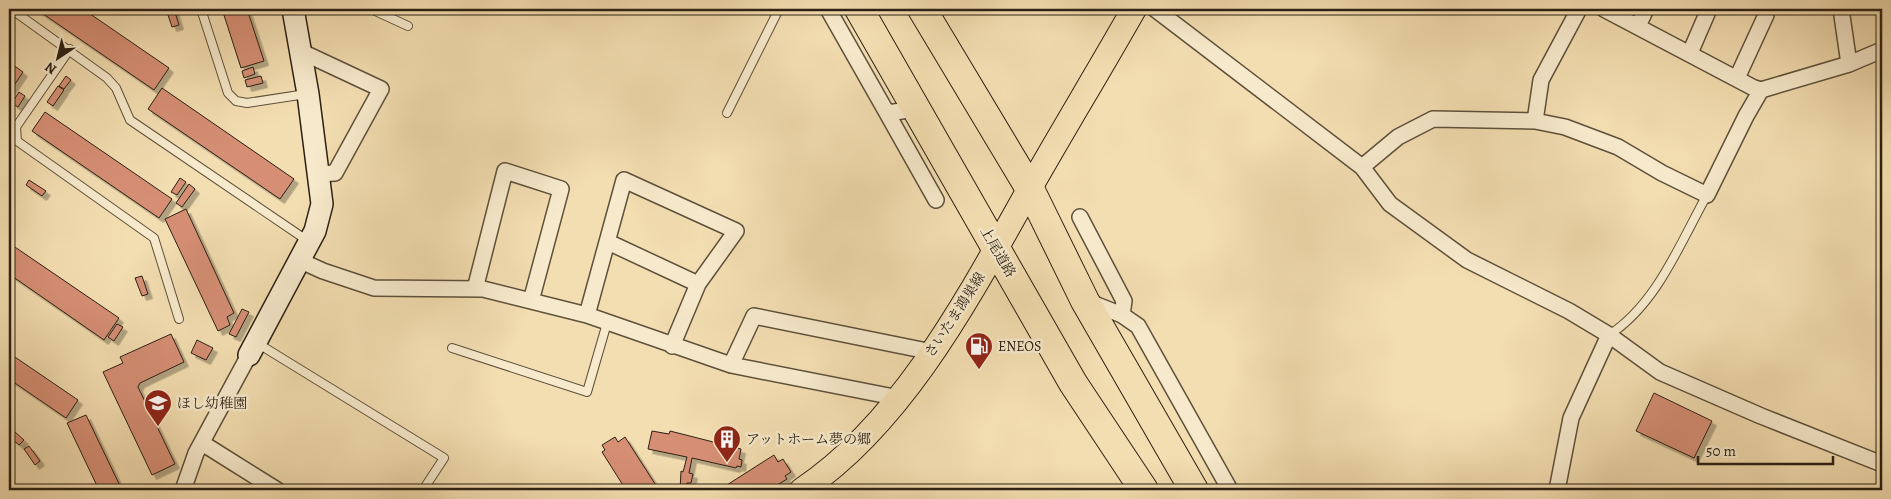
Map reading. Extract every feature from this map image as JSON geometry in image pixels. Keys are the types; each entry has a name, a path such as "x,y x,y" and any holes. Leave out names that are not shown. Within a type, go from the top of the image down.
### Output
{"highway":[{"name":"上尾道路","path":"859,9 1072,383 1144,490"},
{"path":"922,9 1030,189 1085,301 1194,490"}],"main road":[{"name":"さいたま鴻巣線","path":"802,490 817,480 867,433 899,398 932,352 996,250 1134,9"}],"street":[{"path":"183,490 202,443 306,252 315,231 322,204 302,52 293,9"},
{"path":"828,9 936,200"},
{"path":"1154,9 1362,167 1390,204 1468,260 1569,311 1610,335 1660,372 1761,416 1882,464"},
{"path":"1535,121 1541,80 1579,9"},
{"path":"1604,9 1761,90 1849,64 1882,50"},
{"path":"1638,26 1646,9"},
{"path":"1690,53 1709,9"},
{"path":"1737,78 1766,14 1766,9"},
{"path":"1841,9 1849,64"},
{"path":"302,52 381,89 335,173 318,174"},
{"path":"1362,167 1398,137 1433,118 1535,121 1565,127 1618,147 1662,173 1707,195 1761,90"},
{"path":"887,113 916,109"},
{"path":"475,289 505,171 561,189 531,301"},
{"path":"587,315 624,180 736,231 698,284 672,346"},
{"path":"1080,217 1124,301 1122,316"},
{"path":"608,242 698,284"},
{"path":"306,252 323,271 374,288 475,289 587,315 731,365 899,398"},
{"path":"1085,301 1122,316 1138,326 1230,490"},
{"path":"731,365 754,316 932,352"},
{"path":"1557,490 1571,418 1610,335"},
{"path":"202,443 277,490"}],"lane":[{"path":"11,9 95,68 116,88 130,120 306,252"},
{"path":"201,9 228,93 236,101 247,103 308,94"},
{"path":"371,9 408,26"},
{"path":"727,113 779,9"},
{"path":"70,49 16,127 17,141 154,238 180,319"},
{"path":"1610,335 1624,326 1648,298 1707,195"},
{"path":"452,348 587,392 607,323"},
{"path":"253,349 444,458 423,490"}],"building":[{"path":"36,9 83,9 169,68 154,90"},
{"path":"166,9 174,9 179,25 172,27"},
{"path":"222,9 247,9 264,61 241,68"},
{"path":"9,62 23,72 9,93"},
{"path":"253,67 255,74 244,78 242,71"},
{"path":"66,76 71,80 64,89 59,86"},
{"path":"261,76 263,83 247,87 245,80"},
{"path":"58,86 64,90 53,106 47,102"},
{"path":"162,88 294,179 280,199 148,109"},
{"path":"19,92 25,96 18,107 12,103"},
{"path":"45,112 172,199 159,218 32,131"},
{"path":"180,178 186,182 177,195 171,192"},
{"path":"29,180 46,191 42,196 26,185"},
{"path":"189,184 195,189 182,207 176,203"},
{"path":"186,209 234,313 227,317 230,325 218,331 165,219"},
{"path":"9,243 119,318 104,340 9,274"},
{"path":"142,276 148,294 142,296 135,278"},
{"path":"242,309 249,312 236,337 229,334"},
{"path":"117,324 123,327 114,341 108,337"},
{"path":"171,334 184,362 140,383 138,387 175,464 152,475 103,372 123,363 120,357"},
{"path":"197,340 213,348 206,360 191,353"},
{"path":"9,353 78,400 66,418 9,379"},
{"path":"1654,393 1712,421 1694,458 1636,431"},
{"path":"86,415 122,490 99,490 67,423"},
{"name":"アットホーム夢の郷","path":"652,431 669,434 670,431 741,449 739,459 742,460 741,467 737,466 736,468 692,458 689,473 693,474 691,483 687,483 685,490 680,490 681,471 683,472 687,457 648,449"},
{"path":"15,432 24,440 19,445 10,437"},
{"path":"615,437 618,442 625,437 659,490 626,490 602,452 605,450 602,445"},
{"path":"29,446 40,461 35,465 24,449"},
{"name":"アットホーム夢の郷","path":"774,455 778,462 783,459 791,472 785,476 787,479 769,490 719,490"}],"place":[{"name":"ENEOS","path":"979,370"},
{"name":"ほし幼稚園","path":"158,427"},
{"name":"アットホーム夢の郷","path":"727,463"}]}
